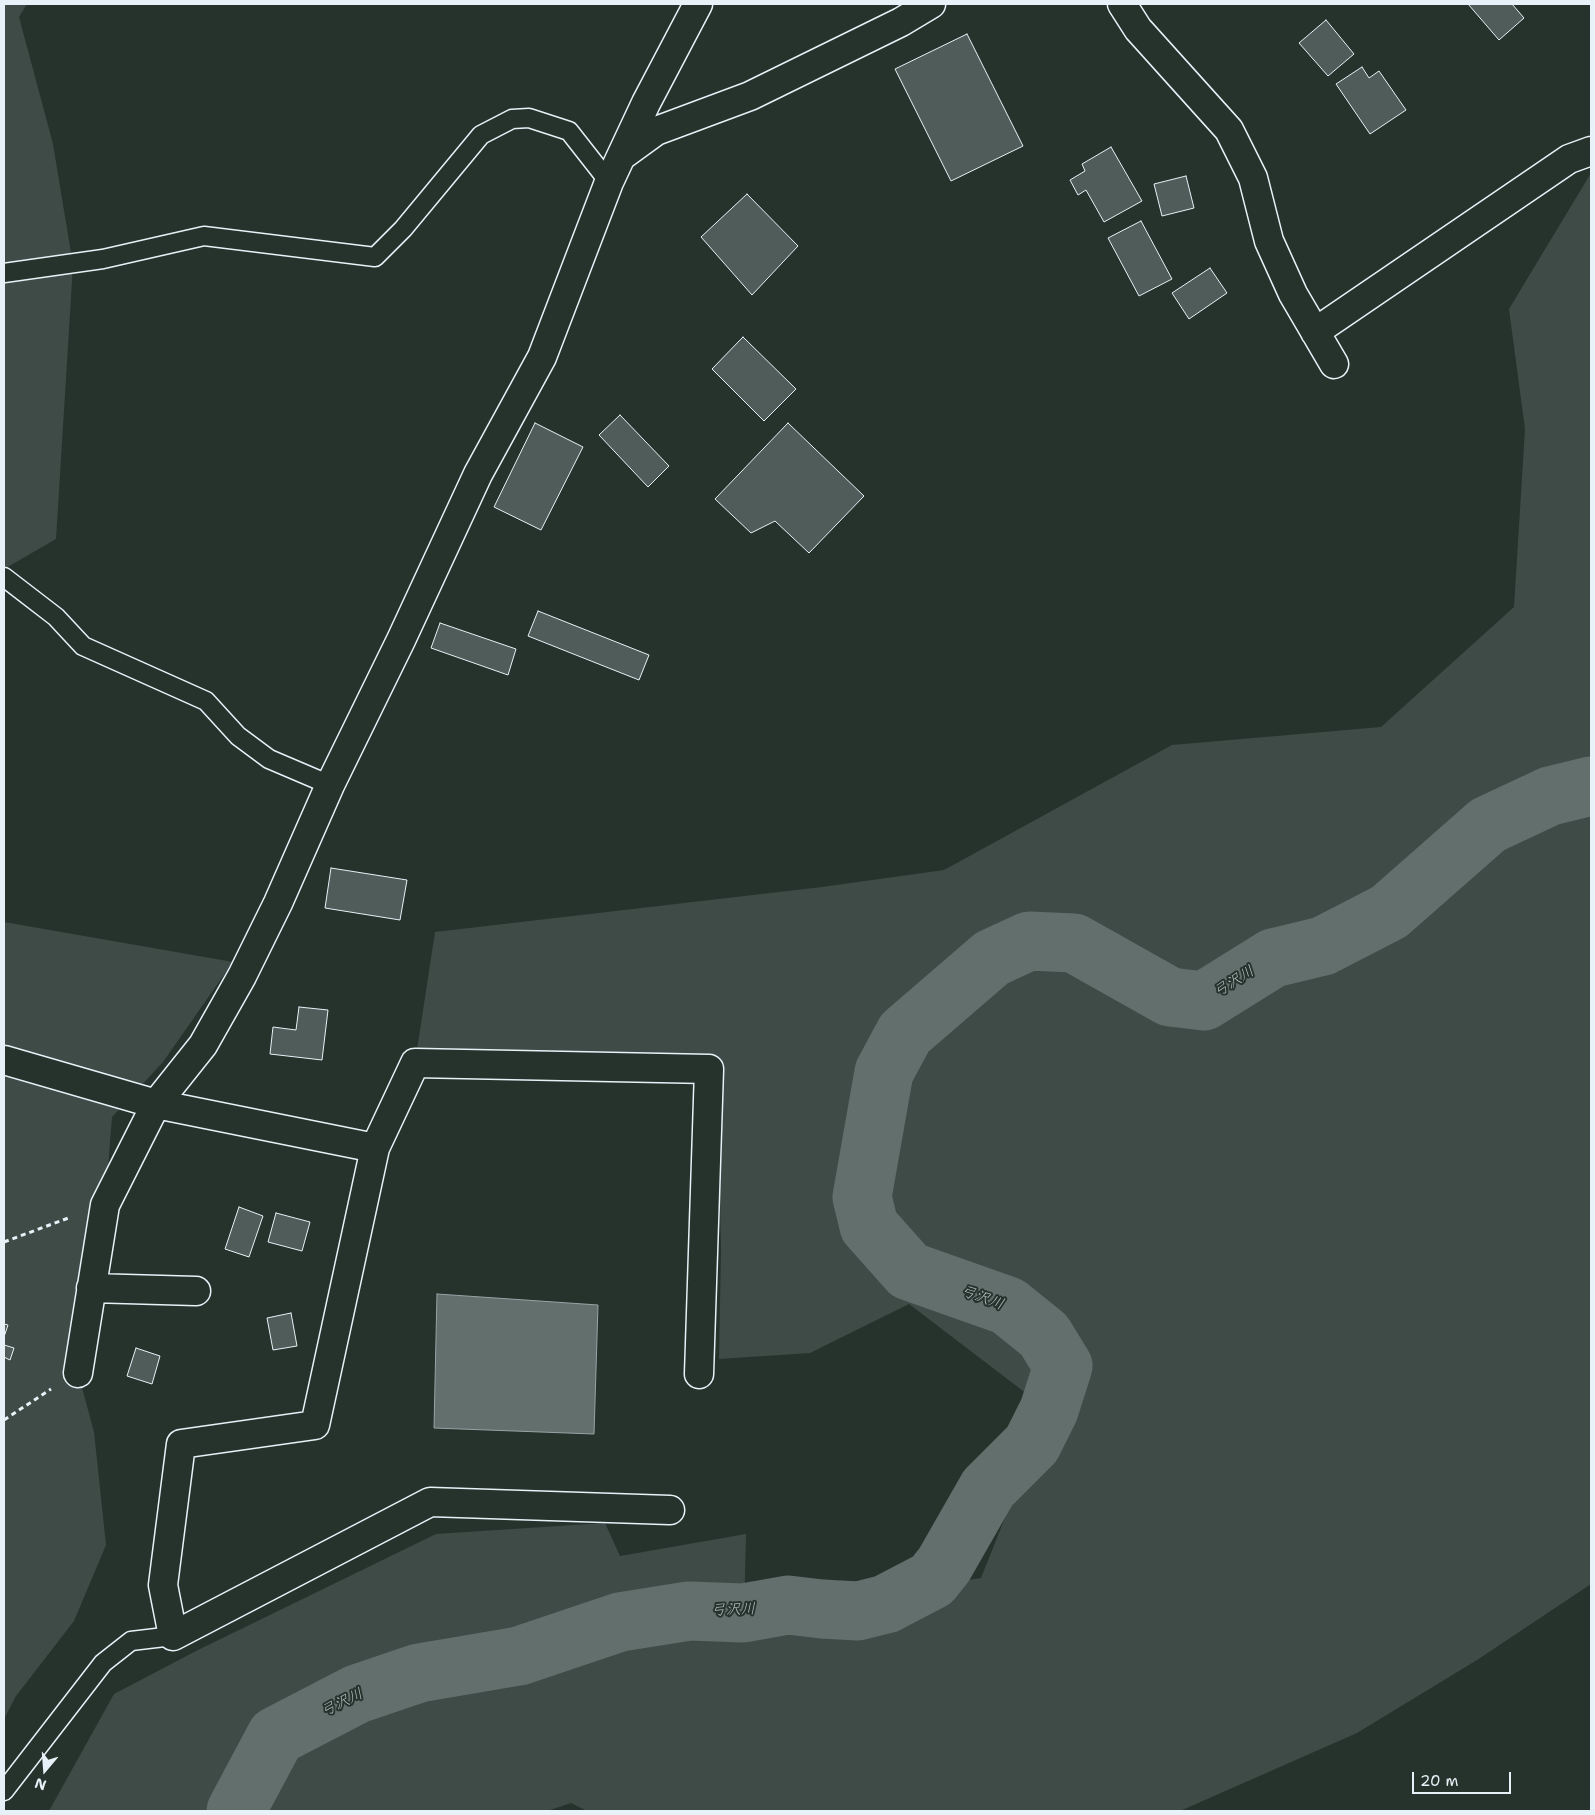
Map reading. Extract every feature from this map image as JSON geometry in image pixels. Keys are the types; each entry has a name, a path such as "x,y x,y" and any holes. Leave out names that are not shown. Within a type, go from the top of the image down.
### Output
{"street":[{"path":"78,1373 105,1205 156,1104 203,1045 242,976 278,904 330,784 401,640 478,474 542,357 609,182 646,103 698,4"},
{"path":"623,155 656,132 750,96 901,22 931,4"},
{"path":"1122,4 1138,29 1229,130 1253,178 1269,241 1293,294 1334,364"},
{"path":"1315,332 1569,159 1591,151"},
{"path":"4,1060 156,1104 375,1148"},
{"path":"670,1510 430,1502 173,1636 163,1585 181,1444 315,1425 375,1148 415,1063 709,1069 699,1374"},
{"path":"91,1288 196,1291"}],"lane":[{"path":"4,273 103,259 204,236 375,257 403,229 481,135 512,119 529,118 569,131 609,182"},
{"path":"4,577 56,617 83,646 206,701 238,736 269,759 330,784"},
{"path":"4,1790 103,1663 131,1641 173,1636"}],"path":[{"path":"4,1242 105,1205"},
{"path":"4,1420 78,1373"}],"shaded area":[{"path":"4,4 27,4 19,17 53,144 73,265 56,539 4,569"},
{"path":"1591,173 1591,1584 1477,1660 1357,1733 1180,1811 587,1811 571,1803 547,1811 49,1811 114,1694 198,1650 436,1534 605,1523 620,1556 746,1534 744,1613 981,1578 1048,1410 909,1304 810,1353 719,1359 721,1248 717,1069 415,1063 435,932 822,887 944,870 1172,745 1381,727 1514,607 1525,429 1509,309"},
{"path":"4,922 233,962 163,1062 112,1117 105,1205 78,1373 94,1432 106,1545 74,1621 16,1696 4,1719"},
{"path":"437,1294 598,1305 594,1434 434,1428"}],"building":[{"path":"1468,4 1512,4 1524,18 1499,40"},
{"path":"1326,20 1354,54 1328,76 1299,43"},
{"path":"967,34 1023,146 951,181 895,69"},
{"path":"1362,67 1369,78 1379,71 1406,110 1370,134 1336,84"},
{"path":"1111,147 1142,201 1104,222 1086,190 1078,195 1070,180 1085,171 1082,164"},
{"path":"1186,176 1194,208 1162,216 1154,184"},
{"path":"747,194 798,246 752,295 701,237"},
{"path":"1141,221 1172,279 1139,296 1108,238"},
{"path":"1210,268 1227,293 1189,319 1172,293"},
{"path":"743,337 796,389 764,421 712,369"},
{"path":"620,415 669,466 648,487 599,435"},
{"path":"535,423 583,447 541,530 494,507"},
{"path":"788,423 864,496 809,553 775,521 751,533 715,499"},
{"path":"538,611 649,655 639,680 528,636"},
{"path":"440,623 516,649 508,675 431,648"},
{"path":"331,868 407,880 400,920 325,908"},
{"path":"299,1007 328,1010 322,1060 270,1054 273,1027 296,1030"},
{"path":"239,1207 263,1216 249,1257 225,1249"},
{"path":"276,1213 310,1222 302,1251 268,1242"},
{"path":"291,1313 297,1346 273,1350 267,1318"},
{"path":"4,1324 8,1325 4,1337"},
{"path":"4,1345 14,1348 10,1360 4,1357"},
{"path":"136,1348 160,1356 152,1384 127,1376"}],"waterway":[{"name":"弓沢川","path":"236,1811 276,1736 357,1694 419,1673 519,1656 620,1622 689,1611 743,1613 788,1605 858,1611 886,1604 932,1580 944,1565 988,1488 1032,1444 1049,1410 1063,1366 1044,1335 1008,1306 909,1271 869,1226 862,1197 884,1072 905,1033 992,958 1029,941 1074,943 1170,997 1204,1001 1273,958 1323,946 1389,912 1488,825 1550,796 1591,786"}]}
